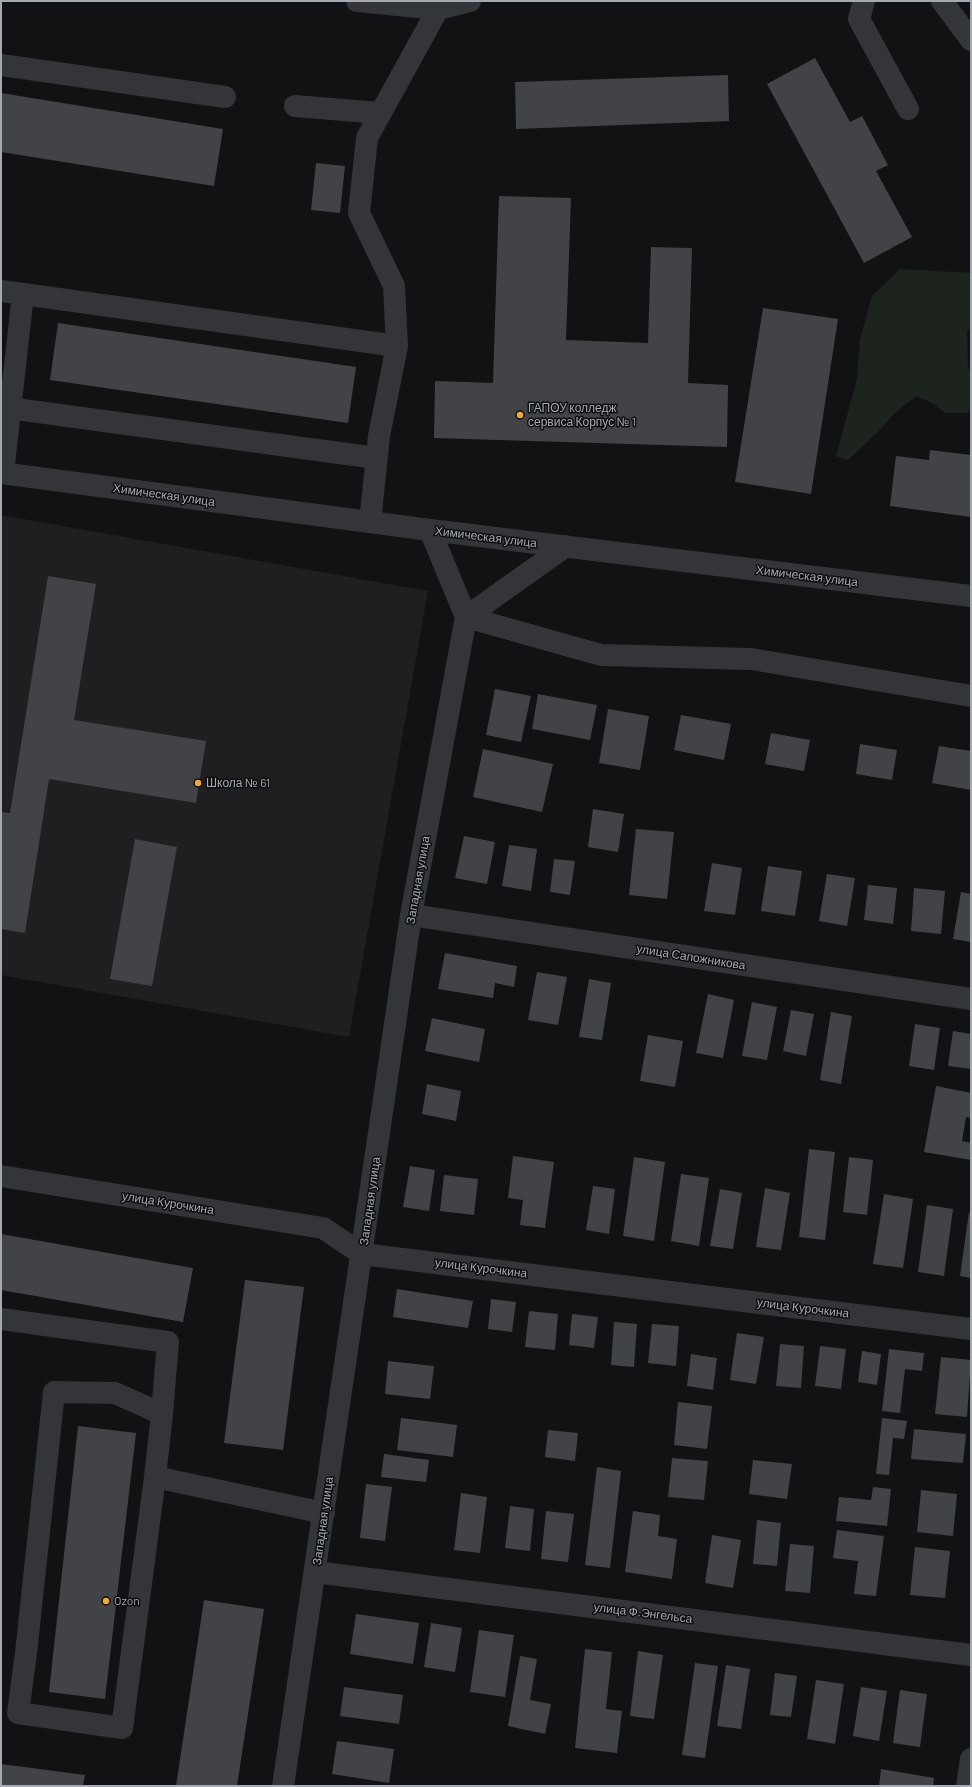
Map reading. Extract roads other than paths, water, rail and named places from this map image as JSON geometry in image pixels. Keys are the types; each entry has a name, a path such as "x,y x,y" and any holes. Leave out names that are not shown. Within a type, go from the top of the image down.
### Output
{"street":[{"path":"357,1 438,5 470,1"},
{"path":"864,1 859,19 908,109"},
{"path":"942,1 971,40"},
{"path":"370,522 379,436 397,346 394,286 359,213 367,138 438,5"},
{"path":"1,65 225,97"},
{"path":"295,106 380,113"},
{"path":"1,291 397,346"},
{"path":"2,473 6,407 23,294"},
{"path":"6,407 376,458"},
{"name":"Химическая улица","path":"2,473 430,530 971,596"},
{"path":"430,530 466,617"},
{"path":"466,617 566,546"},
{"path":"466,617 601,655 751,659 971,696"},
{"name":"Западная улица","path":"283,1786 411,915 466,617"},
{"name":"улица Сапожникова","path":"411,915 971,999"},
{"name":"улица Курочкина","path":"1,1176 323,1228 362,1254 971,1328"},
{"path":"1,1319 168,1342 162,1414 155,1477 122,1728 18,1713 27,1645 54,1392 115,1393 162,1414"},
{"path":"155,1477 324,1512"},
{"name":"улица Ф.Энгельса","path":"315,1572 971,1655"},
{"path":"967,1786 971,1759"}],"place":[{"name":"ГАПОУ колледж сервиса Корпус № 1","path":"520,415"},
{"name":"Школа № 61","path":"198,783"},
{"name":"Ozon","path":"106,1601"}]}
